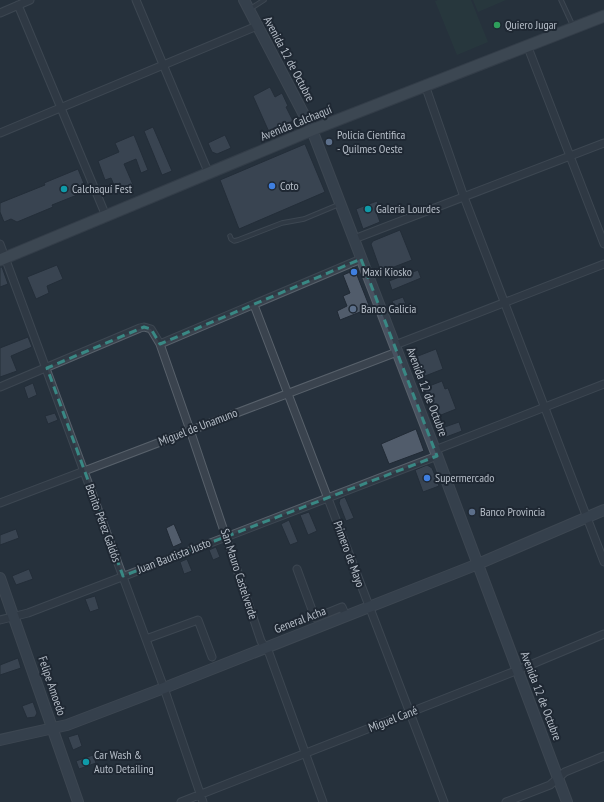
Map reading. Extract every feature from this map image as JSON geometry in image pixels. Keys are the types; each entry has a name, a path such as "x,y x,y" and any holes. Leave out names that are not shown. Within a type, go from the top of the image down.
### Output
{"main road":[{"name":"Avenida 12 de Octubre","path":"244,0 312,130 436,453 567,802"},
{"name":"Avenida Calchaquí","path":"3,259 312,130 604,16"},
{"name":"General Acha","path":"0,740 67,725 478,564 604,510"},
{"name":"Felipe Amoedo","path":"0,578 78,802"}],"street":[{"path":"0,12 30,0"},
{"path":"136,0 209,174"},
{"path":"18,5 106,216"},
{"path":"0,133 257,26"},
{"path":"527,45 604,244"},
{"path":"425,85 464,197 604,562"},
{"path":"354,239 604,143"},
{"name":"Benito Pérez Galdós","path":"0,244 3,259 47,368 164,688 203,802"},
{"path":"160,344 361,259"},
{"name":"Miguel de Unamuno","path":"0,503 287,393 505,302 604,264"},
{"name":"Primero de Mayo","path":"254,305 444,802"},
{"name":"San Mauro Castelverde","path":"0,387 144,327 151,329 160,344 262,641 269,653 323,802"},
{"name":"Juan Bautista Justo","path":"0,620 28,613 227,537 604,384"},
{"path":"296,569 315,618 342,607 346,616"},
{"path":"146,639 198,620 212,657"},
{"name":"Miguel Cané","path":"181,802 518,670 604,634"},
{"path":"506,802 550,785 565,772 604,756"}],"lane":[{"path":"249,10 264,0"},
{"path":"561,0 573,28"},
{"path":"230,236 234,241 238,240 282,223 304,219 340,204"}],"highlighted area":[{"path":"361,259 437,456 123,576 47,368 144,327 151,329 160,344"}],"green space":[{"path":"471,0 488,42 457,55 435,1"},
{"path":"473,0 506,0 478,12"}],"building":[{"path":"270,87 275,97 282,93 288,106 286,107 293,121 269,132 253,96"},
{"path":"153,127 172,171 162,175 144,131"},
{"path":"134,135 148,170 141,173 136,159 124,164 134,187 123,191 120,183 114,185 111,178 105,180 98,161 119,152 115,143"},
{"path":"225,135 231,148 217,154 212,152 208,143"},
{"name":"Coto","path":"305,144 325,192 239,229 220,180"},
{"path":"78,169 87,191 52,205 53,207 17,222 11,219 4,222 0,212 0,203 45,185 44,183"},
{"path":"377,201 380,210 376,211 380,222 363,229 356,209"},
{"path":"400,230 412,260 381,272 371,244 373,241"},
{"path":"57,265 63,279 47,286 49,293 36,299 27,277"},
{"path":"0,267 2,267 8,284 0,287"},
{"path":"355,270 370,308 340,320 337,311 347,306 343,296 350,293 343,275"},
{"path":"418,270 421,278 392,290 389,281"},
{"path":"403,297 407,307 396,311 392,301"},
{"path":"28,337 32,347 11,356 17,371 0,377 0,348"},
{"path":"436,349 443,369 420,378 413,358"},
{"path":"442,381 445,389 448,388 456,409 436,417 424,388"},
{"path":"33,383 37,395 28,399 24,387"},
{"path":"55,413 58,420 48,424 45,416"},
{"path":"459,422 462,431 446,437 441,435 439,429"},
{"path":"416,429 424,451 389,464 381,444"},
{"name":"Supermercado","path":"427,465 432,468 439,486 423,492 415,470"},
{"path":"345,497 354,518 346,521 339,503 340,499"},
{"path":"309,512 317,531 308,535 300,515"},
{"path":"289,520 298,542 290,545 281,524"},
{"path":"174,524 182,543 173,547 166,528"},
{"path":"16,529 19,538 0,545 0,535"},
{"path":"216,547 220,557 213,560 209,550"},
{"path":"187,559 192,571 184,574 180,562"},
{"path":"29,569 33,579 16,585 12,576"},
{"path":"95,596 99,609 90,612 85,599"},
{"path":"18,658 21,668 0,675 0,665"},
{"path":"33,702 37,713 35,717 27,718 22,706"},
{"path":"78,734 82,746 73,750 68,737"},
{"name":"Car Wash & Auto Detailing","path":"93,755 96,763 79,769 76,761"}],"place":[{"name":"Quiero Jugar","path":"497,25"},
{"name":"Policía Cientifica - Quilmes Oeste","path":"329,142"},
{"name":"Coto","path":"272,186"},
{"name":"Calchaquí Fest","path":"64,189"},
{"name":"Galería Lourdes","path":"368,209"},
{"name":"Maxi Kiosko","path":"354,272"},
{"name":"Banco Galicia","path":"353,309"},
{"name":"Supermercado","path":"427,478"},
{"name":"Banco Provincia","path":"472,512"},
{"name":"Car Wash & Auto Detailing","path":"86,762"}]}
